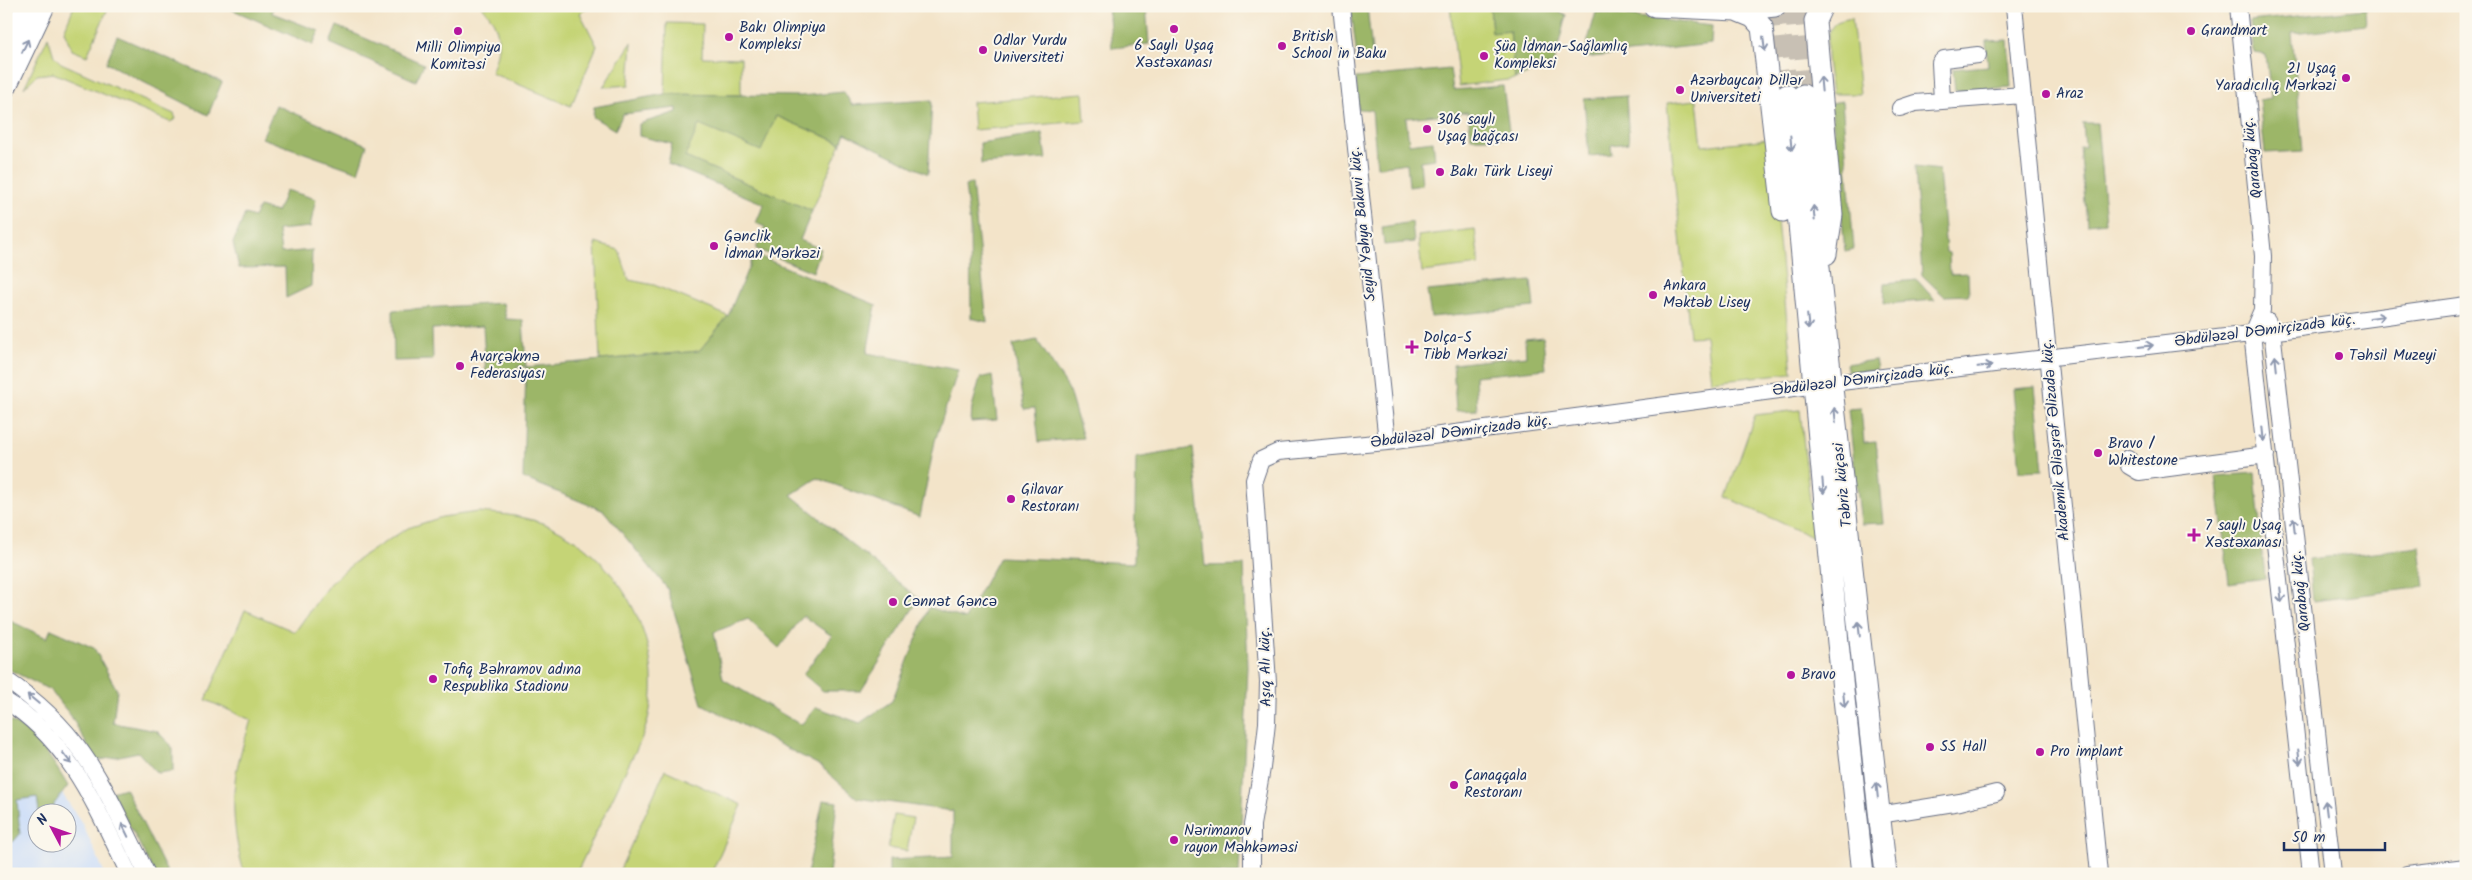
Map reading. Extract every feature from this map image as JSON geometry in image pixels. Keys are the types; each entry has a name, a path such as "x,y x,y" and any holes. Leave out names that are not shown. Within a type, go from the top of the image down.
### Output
{"main road":[{"path":"6,49 26,6"},
{"path":"6,86 44,6"},
{"path":"1654,6 1736,10 1775,6"},
{"path":"1813,290 1832,215 1815,21 1822,6"},
{"path":"1736,10 1753,17 1762,27 1787,247 1813,290"},
{"name":"Təbriz küçəsi","path":"1795,95 1823,384 1886,874"},
{"name":"Təbriz küçəsi","path":"1823,384 1838,643 1863,874"}],"street":[{"name":"Seyid Yəhya Bakuvi küç.","path":"1341,6 1387,442"},
{"name":"Akademik Əliəşrəf Əlizadə küç.","path":"2014,6 2099,874"},
{"name":"Qarabağ küç.","path":"2238,6 2263,256 2262,310 2252,333 2311,874"},
{"path":"1942,101 1940,63 1944,59 1978,55"},
{"path":"1900,108 1915,103 2023,95"},
{"name":"Əbdüləzəl DƏmirçizadə küç.","path":"1261,460 1278,452 1387,442 1823,384 2049,358 2466,305"},
{"name":"Qarabağ küç.","path":"2262,310 2272,330 2333,874"},
{"path":"2128,458 2129,466 2139,472 2266,455"},
{"name":"Aşıq Alı küç.","path":"1252,874 1252,826 1262,768 1267,723 1265,626 1254,480 1261,460"},
{"path":"6,680 52,714 81,748 100,778 147,874"},
{"path":"6,701 39,725 68,759 84,782 129,874"},
{"path":"2294,715 2314,713"},
{"path":"2301,778 2321,776"},
{"path":"1879,815 1960,802 1996,793"},
{"path":"2407,874 2466,867"}],"shaded area":[{"path":"6,749 55,783 68,802 28,802 28,852 78,852 78,817 105,874 6,874"}],"green space":[{"path":"74,6 109,6 87,56 72,50 64,31"},
{"path":"224,6 274,6 272,13 319,31 313,45"},
{"path":"481,6 591,6 580,13 597,46 571,106 491,73 497,55 498,38 493,21"},
{"path":"1108,6 1146,6 1149,44 1112,48"},
{"path":"1351,6 1367,6 1373,61 1357,59"},
{"name":"Şüa İdman-Sağlamlıq Kompleksi","path":"1450,6 1490,6 1492,32 1510,31 1515,79 1459,86"},
{"path":"1490,6 1549,6 1566,15 1554,63 1515,79 1510,31 1492,33"},
{"path":"2365,9 2366,25 2292,33 2303,151 2265,153 2259,100 2271,98 2266,55 2254,53 2250,21"},
{"path":"1596,12 1712,26 1711,44 1583,58"},
{"path":"1852,18 1860,94 1832,94 1827,56 1828,36 1837,22"},
{"path":"667,23 703,24 702,57 741,58 741,95 665,94"},
{"path":"337,26 424,64 416,81 330,43"},
{"path":"117,36 222,82 208,115 106,63"},
{"path":"48,37 54,56 61,63 174,114 176,119 170,122 53,73 37,75 24,88"},
{"path":"2008,40 2011,87 1955,91 1953,69 1988,66 1986,41"},
{"path":"632,42 629,85 603,87"},
{"path":"1450,69 1453,90 1503,86 1510,138 1471,138 1468,112 1406,118 1409,144 1433,141 1435,159 1420,161 1422,185 1409,187 1407,163 1377,167 1372,110 1358,109 1356,78"},
{"path":"844,92 852,105 932,100 928,174 845,133 841,143 776,116 761,151 699,125 685,157 812,211 800,240 821,249 813,272 756,249 765,227 756,223 764,204 668,164 672,144 639,136 639,124 677,112 677,108 623,114 615,130 593,117 594,107 665,94 801,96"},
{"path":"1083,93 1085,121 974,130 972,102"},
{"path":"1626,96 1629,143 1611,145 1612,154 1589,156 1584,99"},
{"path":"1697,100 1702,146 1769,139 1792,373 1711,381 1706,336 1690,337 1667,103"},
{"path":"1842,101 1854,249 1845,251 1831,103"},
{"path":"276,105 367,145 358,172 262,138"},
{"path":"776,116 841,143 812,211 685,157 698,125"},
{"path":"2083,123 2097,123 2106,222 2087,224 2080,147 2085,147"},
{"path":"1042,133 1046,159 981,164 980,143"},
{"path":"1915,167 1939,170 1946,252 1949,253 1950,274 1968,273 1969,295 1944,296 1922,275"},
{"path":"972,183 987,322 971,318 970,227 965,186"},
{"path":"286,190 316,199 310,227 278,230 281,253 312,250 311,286 286,298 285,267 239,268 233,243 245,214 254,217 259,207 277,212"},
{"path":"1412,222 1414,242 1384,245 1382,227"},
{"path":"1475,229 1479,265 1422,272 1418,236"},
{"path":"595,243 619,250 629,280 654,285 728,316 699,351 600,360"},
{"path":"754,254 876,305 867,353 958,370 935,441 920,517 817,478 791,495 919,599 861,691 823,691 803,674 832,636 803,616 779,648 748,619 714,632 723,679 801,725 816,707 860,723 892,701 929,607 965,619 999,557 1134,563 1136,458 1193,448 1205,566 1244,565 1248,667 1239,874 889,874 889,860 953,857 953,811 857,798 819,765 702,704 667,588 604,511 523,478 526,367 699,351 728,316"},
{"path":"1917,280 1935,300 1884,304 1885,283"},
{"path":"1531,281 1534,307 1431,317 1427,291"},
{"path":"503,303 506,319 523,320 526,367 518,366 516,374 486,376 483,326 432,329 433,360 394,361 393,310"},
{"path":"1543,337 1546,369 1475,376 1477,410 1456,411 1453,364 1526,356 1525,339"},
{"path":"1037,340 1068,388 1083,438 1039,442 1035,408 1024,409 1013,345"},
{"path":"1875,360 1877,370 1848,373 1846,364"},
{"path":"992,375 997,420 971,422 972,407 980,378"},
{"path":"2035,387 2043,470 2020,471 2013,389"},
{"path":"1861,408 1864,443 1876,442 1884,523 1861,524 1848,409"},
{"path":"1800,410 1814,538 1726,497 1755,415"},
{"path":"2255,473 2265,578 2229,583 2216,476"},
{"name":"Tofiq Bəhramov adına Respublika Stadionu","path":"478,512 534,520 552,527 577,542 600,561 619,584 634,610 645,639 651,668 652,697 646,726 639,745 576,874 245,874 238,848 234,819 234,790 239,758 251,720 206,700 245,610 295,632 330,583 361,557 408,528 442,517"},
{"path":"2420,547 2425,587 2313,601 2309,559"},
{"path":"6,619 47,638 51,629 94,648 117,690 113,723 157,731 173,748 173,771 157,773 138,752 96,761 71,716 50,690 6,668"},
{"path":"6,720 26,730 34,738 50,757 68,786 56,802 38,802 37,797 17,800 20,834 13,842 6,839"},
{"path":"665,770 742,805 711,874 618,874"},
{"path":"125,788 168,874 155,874 112,792"},
{"path":"823,800 837,802 829,874 807,874"},
{"path":"894,815 913,818 907,851 888,848"}],"tunnel":[{"path":"1778,6 1787,95"},
{"path":"1795,6 1803,95"}],"place":[{"name":"6 Saylı Uşaq Xəstəxanası","path":"1174,29"},
{"name":"Milli Olimpiya Komitəsi","path":"458,31"},
{"name":"Grandmart","path":"2191,31"},
{"name":"Bakı Olimpiya Kompleksi","path":"729,37"},
{"name":"British School in Baku","path":"1282,46"},
{"name":"Odlar Yurdu Universiteti","path":"983,50"},
{"name":"Şüa İdman-Sağlamlıq Kompleksi","path":"1484,56"},
{"name":"21 Uşaq Yaradıcılıq Mərkəzi","path":"2346,78"},
{"name":"Azərbaycan Dillər Universiteti","path":"1680,90"},
{"name":"Araz","path":"2046,94"},
{"name":"306 saylı Uşaq bağçası","path":"1427,129"},
{"name":"Bakı Türk Liseyi","path":"1440,172"},
{"name":"Gənclik İdman Mərkəzi","path":"714,246"},
{"name":"Ankara Məktəb Lisey","path":"1653,295"},
{"name":"Dolça-S Tibb Mərkəzi","path":"1412,347"},
{"name":"Təhsil Muzeyi","path":"2339,356"},
{"name":"Avarçəkmə Federasiyası","path":"460,366"},
{"name":"Bravo / Whitestone","path":"2098,453"},
{"name":"Gilavar Restoranı","path":"1011,499"},
{"name":"7 saylı Uşaq Xəstəxanası","path":"2194,535"},
{"name":"Cənnət Gəncə","path":"893,602"},
{"name":"Bravo","path":"1791,675"},
{"name":"Tofiq Bəhramov adına Respublika Stadionu","path":"433,679"},
{"name":"SS Hall","path":"1930,747"},
{"name":"Pro implant","path":"2040,752"},
{"name":"Çanaqqala Restoranı","path":"1454,785"},
{"name":"Nərimanov rayon Məhkəməsi","path":"1174,840"}]}
